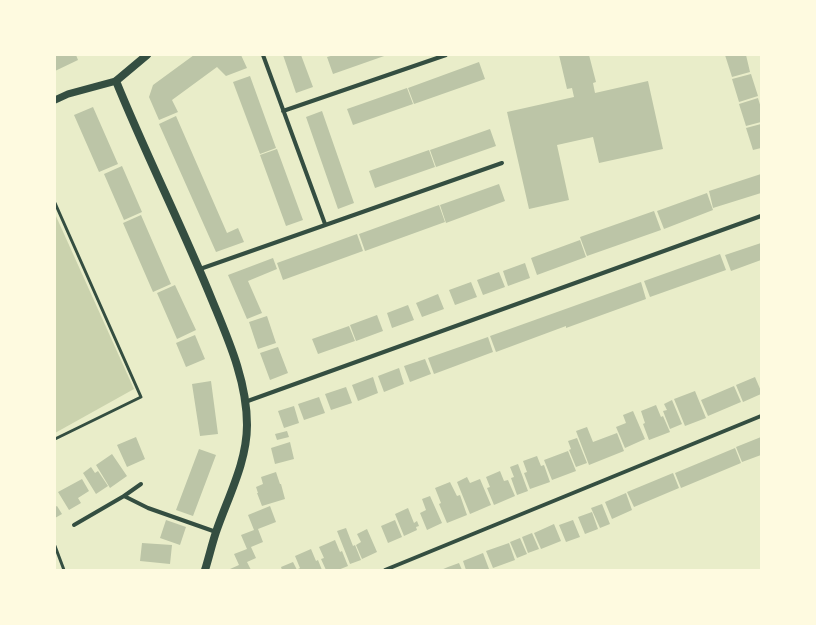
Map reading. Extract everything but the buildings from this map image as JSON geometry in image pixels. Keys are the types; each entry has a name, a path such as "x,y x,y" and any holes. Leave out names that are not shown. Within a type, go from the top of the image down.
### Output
{"main road":[{"path":"147,55 116,81 200,269 232,350 245,402 247,426 243,454 230,497 216,532 206,570"}],"street":[{"path":"263,55 325,224"},
{"path":"283,111 446,55"},
{"path":"55,100 68,94 116,81"},
{"path":"200,269 502,163"},
{"path":"245,402 761,216"},
{"path":"385,570 761,416"},
{"path":"74,525 124,496 141,484"},
{"path":"124,496 148,508 216,532"}],"lane":[{"path":"55,202 141,397 55,439"},
{"path":"55,546 64,570"}],"green space":[{"path":"55,214 134,389 55,433"}]}
